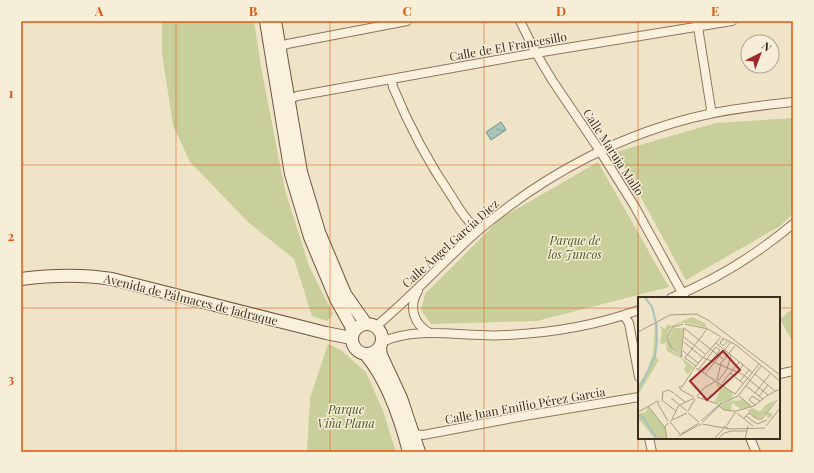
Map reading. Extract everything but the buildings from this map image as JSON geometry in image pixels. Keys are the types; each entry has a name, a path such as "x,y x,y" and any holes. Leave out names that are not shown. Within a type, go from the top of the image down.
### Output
{"street":[{"path":"266,21 291,174 310,237 336,298 350,324 352,337 360,353 366,355 376,368 392,402 409,452"},
{"path":"275,21 301,172 319,232 345,294 360,317 382,335 381,355 401,398 419,452"},
{"path":"280,48 287,44 407,21"},
{"name":"Calle Maruja Mallo","path":"520,21 552,80 600,151 638,213 684,296"},
{"name":"Calle de El Francesillo","path":"289,100 297,96 697,24 732,21"},
{"path":"697,24 711,109 708,114"},
{"path":"394,79 392,82 393,87 422,150 457,205 474,228 478,231"},
{"name":"Calle Ángel García Díez","path":"370,325 423,284 478,231 520,198 560,172 600,151 636,135 680,121 708,114 793,102"},
{"path":"684,296 746,259 793,224"},
{"name":"Avenida de Pálmaces de Jadraque","path":"21,279 63,275 96,276 331,334 352,337"},
{"path":"423,284 414,298 413,311 422,328 431,333"},
{"path":"366,355 376,352 381,345 399,335 431,333 506,335 572,328 624,316 638,310"},
{"path":"624,316 629,323 638,372"},
{"path":"352,337 358,326 370,325"},
{"path":"780,374 793,371"},
{"name":"Calle Juan Emilio Pérez García","path":"414,434 423,435 524,416 638,397"},
{"path":"649,439 652,452"},
{"path":"750,439 756,452"}],"green space":[{"path":"162,21 254,21 261,67 285,190 309,266 333,314 327,321 312,316 294,259 248,222 190,162 173,125 162,53"},
{"path":"793,118 793,214 780,226 686,280 616,152 716,123"},
{"name":"Parque de los Juncos","path":"598,162 669,287 537,321 431,324 421,310 425,294 501,218"},
{"path":"793,308 793,343 780,319"},
{"name":"Parque Viña Plana","path":"328,344 341,350 366,372 383,411 396,452 307,452 310,398"}],"water":[{"path":"501,122 506,130 491,140 486,132"}]}
